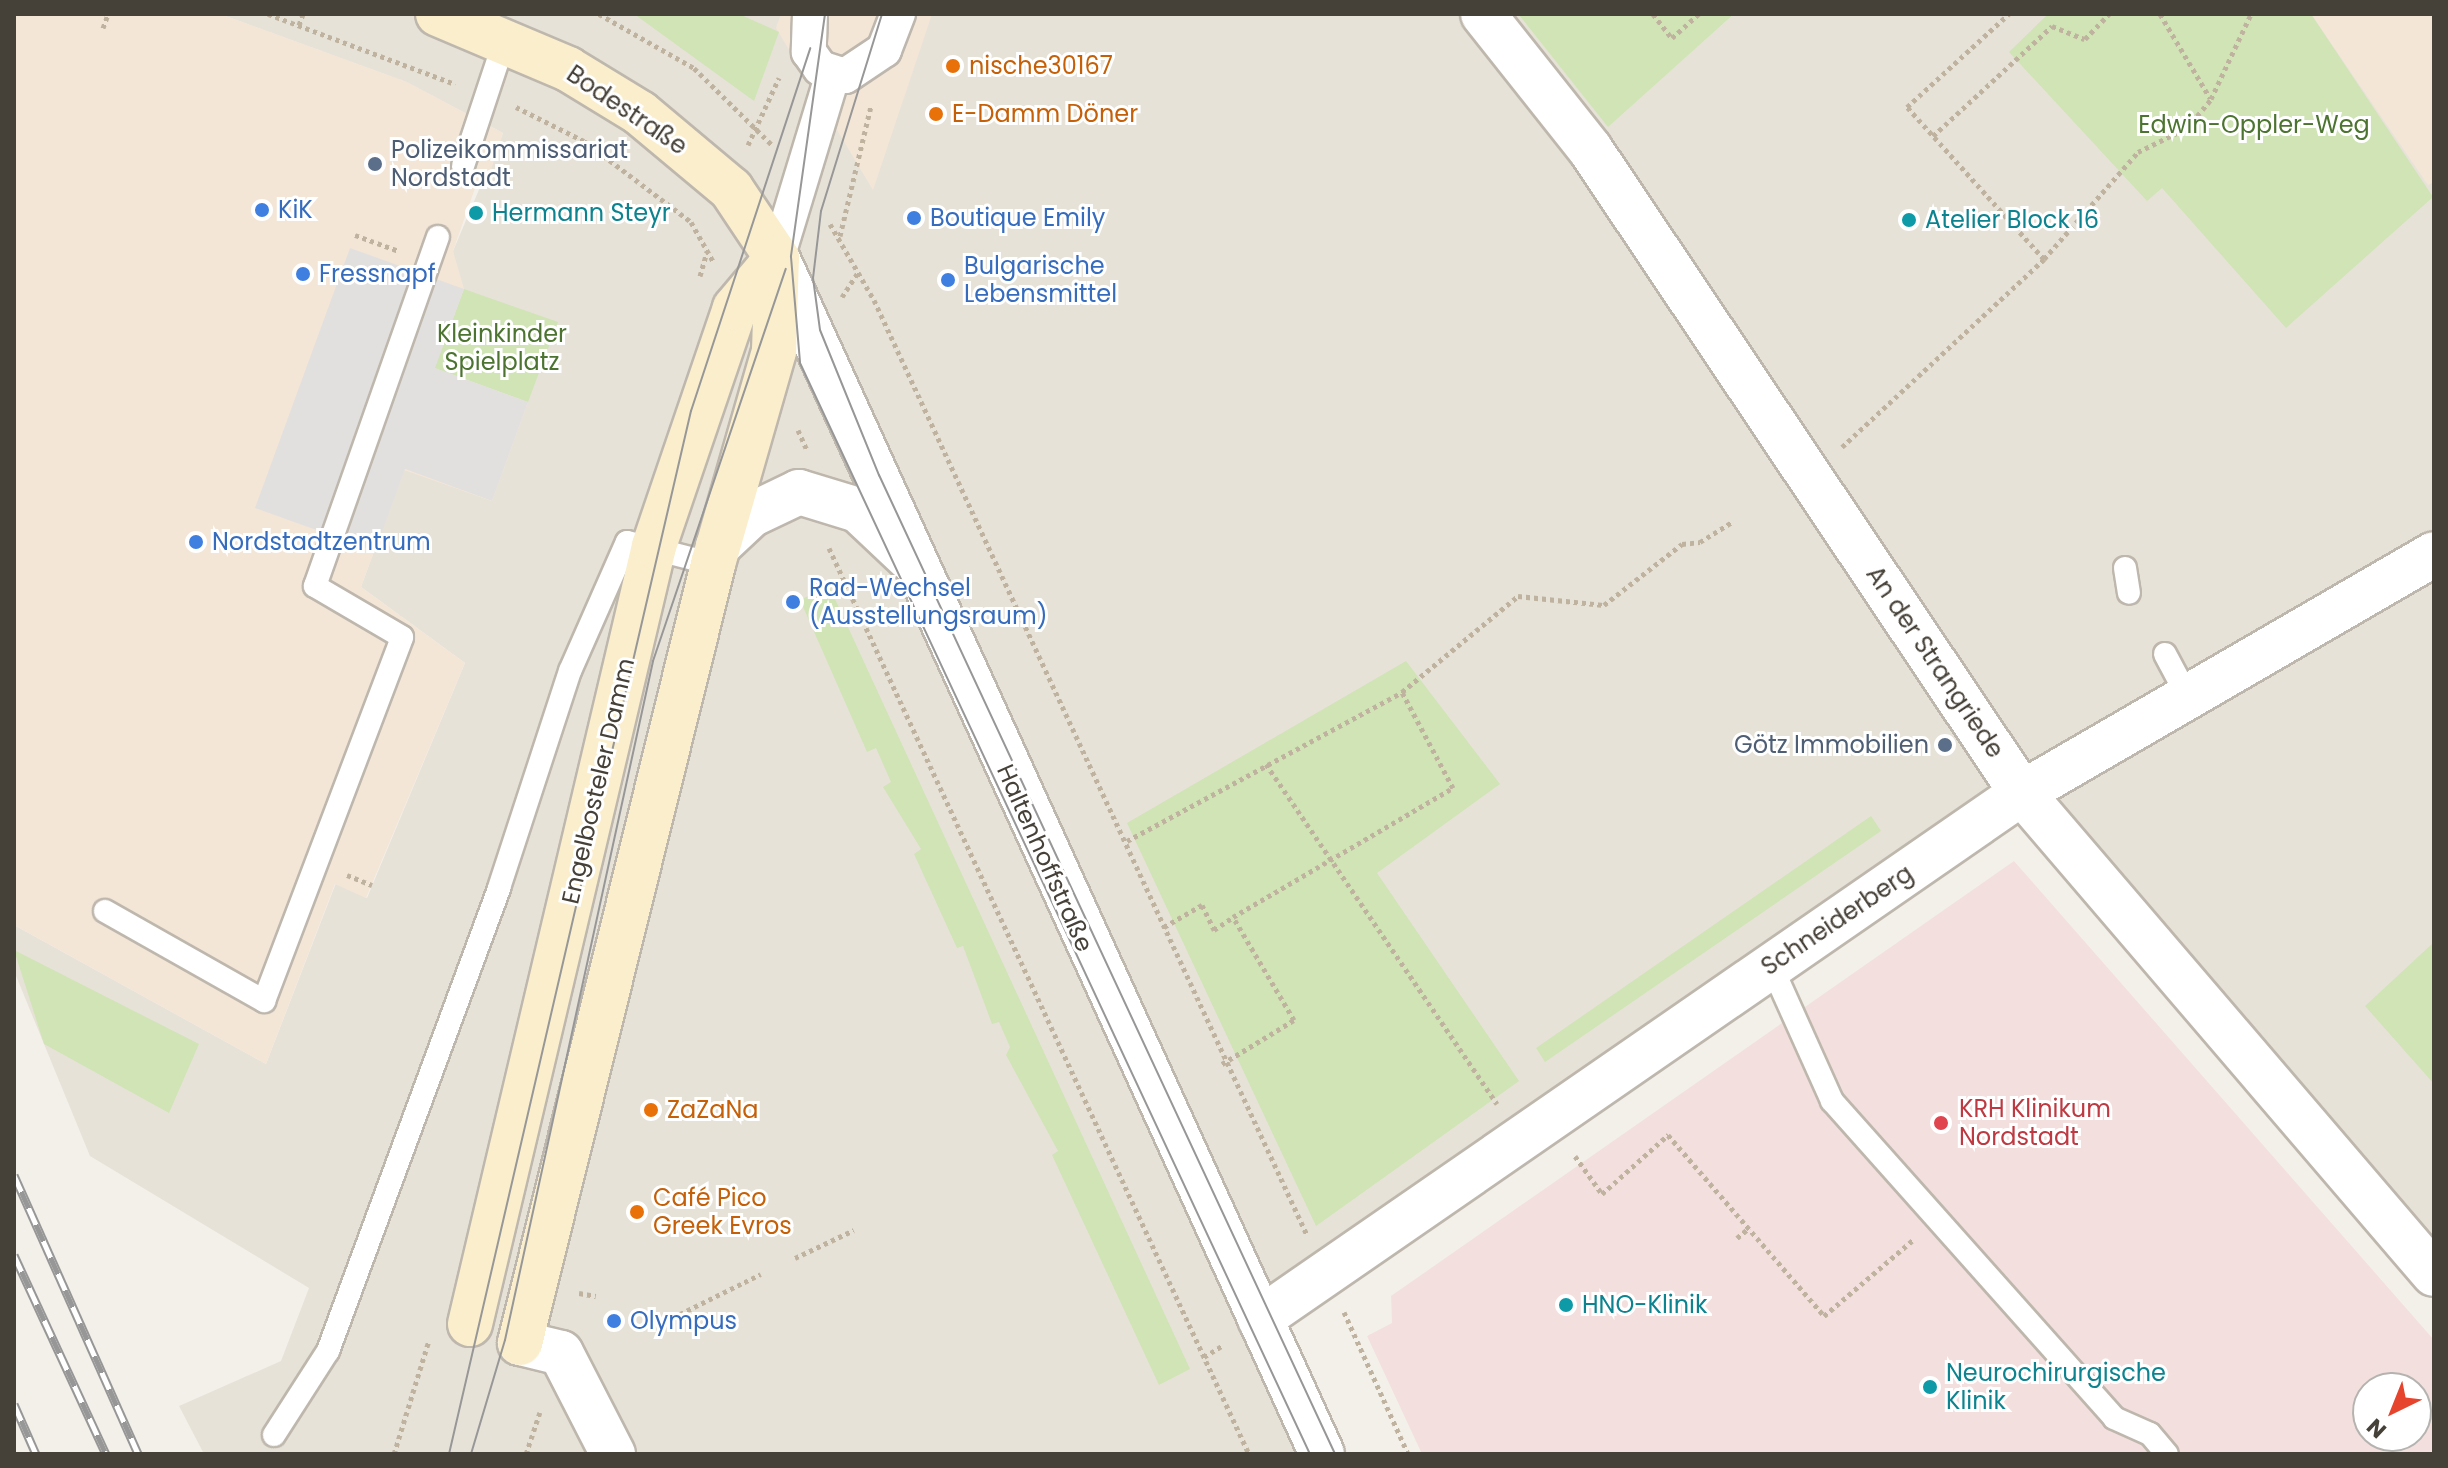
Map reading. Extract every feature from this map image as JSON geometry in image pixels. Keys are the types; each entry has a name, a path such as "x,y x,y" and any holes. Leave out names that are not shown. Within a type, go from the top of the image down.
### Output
{"main road":[{"name":"Bodestraße","path":"438,14 505,39 568,69 683,145 731,189 777,258"},
{"name":"Engelbosteler Damm","path":"470,1324 654,546 735,308 777,258"},
{"name":"Engelbosteler Damm","path":"520,1343 715,555 774,351 777,258"}],"street":[{"path":"810,14 809,52 833,74 861,71 884,50 898,14"},
{"name":"An der Strangriede","path":"1483,14 1590,149 2022,793 2434,1274"},
{"name":"Engelbosteler Damm","path":"777,258 833,74"},
{"name":"Haltenhoffstraße","path":"777,258 909,558 1322,1454"},
{"path":"715,555 751,515 799,492 858,510 909,558"},
{"name":"Schneiderberg","path":"1260,1319 2022,793 2434,554"},
{"path":"520,1343 561,1353 577,1375 613,1454"}],"lane":[{"path":"463,166 505,39"},
{"path":"105,911 264,1001 402,637 315,586 438,237"},
{"path":"274,1435 328,1351 499,888 570,671 627,542 715,555"},
{"path":"2125,568 2129,593"},
{"path":"2165,654 2188,697"},
{"path":"1771,965 1832,1101 2114,1418 2150,1434 2167,1454"}],"path":[{"path":"103,28 108,14"},
{"path":"299,25 303,14"},
{"path":"599,14 668,50 723,92 801,183 839,237 1126,842 1222,1064 1326,1274 1408,1454"},
{"path":"1653,14 1672,38 1699,14"},
{"path":"2009,14 1907,107 2044,259"},
{"path":"1933,136 2052,26 2085,39 2109,14"},
{"path":"2160,14 2211,99"},
{"path":"1806,471 2044,259 2129,161 2187,128 2211,99 2251,14"},
{"path":"839,237 884,50"},
{"path":"661,199 691,222 708,250"},
{"path":"355,235 429,262"},
{"path":"1126,842 1402,692 1518,596 1604,605 1682,544 1700,542 1733,521"},
{"path":"829,548 1249,1454"},
{"path":"1164,927 1202,905 1214,930 1453,788 1402,692"},
{"path":"1266,764 1521,1140"},
{"path":"1222,1064 1294,1020 1233,917"},
{"path":"1580,1164 1602,1194 1668,1135 1824,1316 1938,1219"},
{"path":"1737,1238 1749,1228"},
{"path":"795,1258 854,1230"},
{"path":"680,1314 761,1274"},
{"path":"574,1292 596,1296"}],"shaded area":[{"name":"Nordstadtzentrum","path":"14,14 220,14 407,82 503,133 489,176 480,174 453,251 464,289 435,368 528,402 492,501 404,470 361,587 465,663 366,898 335,884 266,1064 14,925"},
{"path":"220,14 1518,14 1608,126 1734,14 2434,14 2434,1247 2022,793 1260,1319 1322,1454 204,1454 179,1406 281,1361 309,1288 90,1156 14,971 14,925 266,1064 336,883 367,898 465,663 361,587 404,469 492,501 453,251 503,133 406,82"},
{"path":"781,14 932,14 873,190 776,28"},
{"path":"2311,14 2434,14 2434,182 2428,185"},
{"path":"350,248 464,289 435,368 528,402 492,501 405,469 375,551 255,508"},
{"name":"KRH Klinikum Nordstadt","path":"2014,861 2434,1340 2434,1454 1422,1454 1367,1336 1392,1323 1391,1296"}],"green space":[{"path":"634,14 739,14 779,32 754,101"},
{"path":"1518,14 1734,14 1608,127"},
{"name":"Edwin-Oppler-Weg","path":"2048,14 2311,14 2433,197 2286,328 2162,188 2147,201 2009,52"},
{"name":"Kleinkinder Spielplatz","path":"464,289 558,322 528,402 434,368"},
{"path":"829,586 1190,1369 1159,1385 1052,1155 1058,1151 1006,1055 1010,1047 999,1022 992,1024 963,946 957,948 914,854 921,849 883,787 891,782 876,748 867,752 800,600"},
{"path":"1406,661 1500,784 1377,873 1519,1081 1316,1226 1127,823"},
{"path":"1871,816 1881,831 1545,1062 1536,1048"},
{"path":"2434,942 2434,1084 2365,1006"},
{"path":"14,950 199,1044 169,1113 44,1044"}],"tram line":[{"path":"825,14 791,257 800,363 1310,1454"},
{"path":"882,14 821,211 813,278 820,330 879,475 1335,1454"},
{"path":"449,1454 691,411 810,48"},
{"path":"471,1454 505,1340 653,661 786,269"}],"railway":[{"path":"14,1175 138,1454"},
{"path":"14,1255 106,1454"},
{"path":"14,1404 36,1454"}],"place":[{"name":"nische30167","path":"953,66"},
{"name":"E-Damm Döner","path":"936,114"},
{"name":"Polizeikommissariat Nordstadt","path":"375,164"},
{"name":"KiK","path":"262,210"},
{"name":"Hermann Steyr","path":"476,213"},
{"name":"Boutique Emily","path":"914,218"},
{"name":"Atelier Block 16","path":"1909,220"},
{"name":"Fressnapf","path":"303,274"},
{"name":"Bulgarische Lebensmittel","path":"948,280"},
{"name":"Nordstadtzentrum","path":"196,542"},
{"name":"Rad-Wechsel (Ausstellungsraum)","path":"793,602"},
{"name":"Götz Immobilien","path":"1945,745"},
{"name":"ZaZaNa","path":"651,1110"},
{"name":"KRH Klinikum Nordstadt","path":"1941,1123"},
{"name":"Café Pico Greek Evros","path":"637,1212"},
{"name":"HNO-Klinik","path":"1566,1305"},
{"name":"Olympus","path":"614,1321"},
{"name":"Neurochirurgische Klinik","path":"1930,1387"}]}
